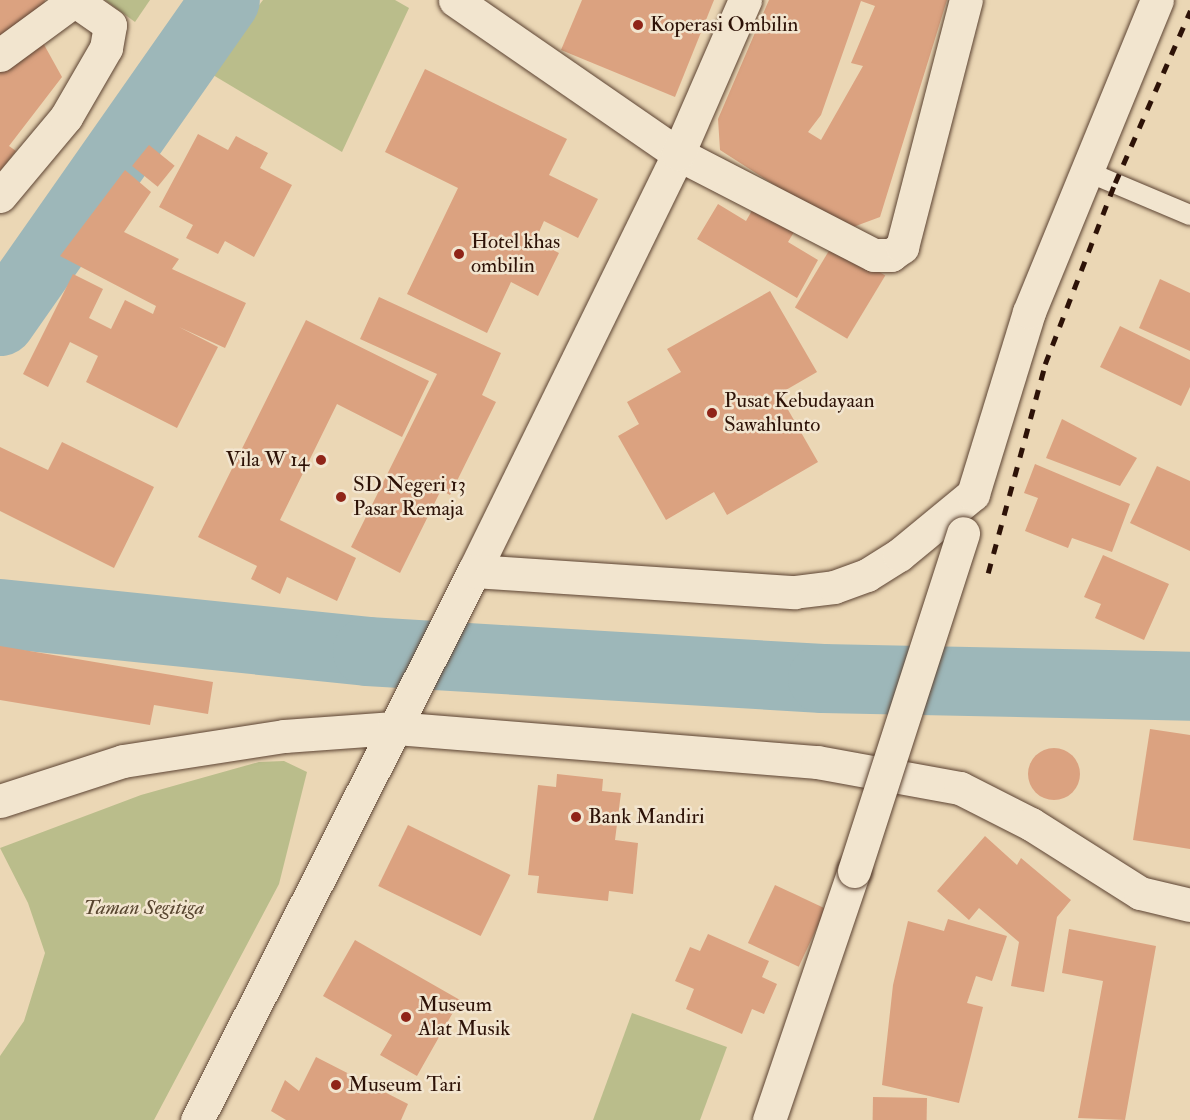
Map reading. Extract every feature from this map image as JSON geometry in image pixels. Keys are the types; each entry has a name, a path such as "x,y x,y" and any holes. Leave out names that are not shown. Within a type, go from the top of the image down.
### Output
{"street":[{"path":"455,0 678,154 874,255 891,255 902,246 966,0"},
{"path":"197,1120 474,571 678,154 745,0"},
{"path":"769,1120 855,871 963,533 1029,312 1157,0"},
{"path":"0,55 76,1 110,25 106,48 66,117 0,196"},
{"path":"474,571 794,592 834,587 867,575 899,555 974,494"},
{"path":"0,801 123,761 284,736 394,728 817,762 960,788 1031,824 1140,893 1190,905"}],"lane":[{"path":"1088,172 1190,215"}],"green space":[{"path":"105,0 150,0 135,22"},
{"path":"263,0 395,0 409,8 342,152 208,72"},
{"name":"Taman Segitiga","path":"284,761 307,772 279,884 154,1120 0,1120 0,1056 24,1021 45,953 28,903 0,848 141,795 259,762"},
{"path":"632,1013 727,1047 700,1120 593,1120"}],"building":[{"path":"0,0 45,0 41,19 0,47"},
{"name":"Koperasi Ombilin","path":"582,0 714,0 675,97 561,50"},
{"path":"769,0 947,0 880,217 845,230 720,150 718,119","holes":["861,1 875,6 851,63 863,66 821,140 808,132 821,115"]},
{"path":"42,41 62,77 9,146 16,151 0,171 0,70"},
{"path":"425,69 567,139 549,175 598,199 578,238 544,221 535,241 559,253 538,296 511,282 487,333 407,294 458,188 385,152"},
{"path":"198,134 228,150 236,136 268,153 260,168 292,185 254,257 225,241 218,254 186,238 193,225 159,207"},
{"path":"149,145 175,166 158,187 132,166"},
{"path":"125,170 151,192 124,232 179,259 172,269 246,303 225,348 179,327 218,347 177,428 86,382 98,356 70,342 48,387 23,374 73,274 103,289 89,318 111,329 125,300 153,314 156,306 60,256"},
{"path":"718,204 746,221 754,207 794,232 788,242 818,260 797,298 697,239"},
{"path":"833,244 885,275 847,339 795,307"},
{"path":"1160,279 1190,293 1190,351 1139,328"},
{"name":"Pusat Kebudayaan Sawahlunto","path":"770,291 817,372 779,394 818,462 727,515 714,492 666,520 618,436 639,424 627,402 681,372 667,349"},
{"path":"379,297 501,353 482,395 496,402 450,495 441,490 400,573 351,547 437,374 360,339"},
{"path":"306,320 429,381 402,437 337,404 280,520 356,558 337,601 287,577 280,594 251,579 257,566 198,537"},
{"path":"1120,326 1190,360 1190,387 1181,406 1100,367"},
{"path":"1062,419 1137,458 1120,486 1046,458"},
{"path":"62,442 154,487 114,568 0,511 0,447 48,470"},
{"path":"1035,464 1130,504 1112,552 1072,538 1068,548 1025,531 1038,498 1024,493"},
{"path":"1157,466 1190,481 1190,551 1130,523"},
{"path":"1103,555 1169,584 1144,640 1095,618 1101,604 1084,597"},
{"path":"0,646 213,682 208,714 154,705 150,725 0,700"},
{"path":"1150,729 1190,735 1190,849 1133,840"},
{"path":"1049,748 1059,748 1069,752 1076,759 1080,774 1076,789 1069,796 1059,800 1049,800 1039,796 1032,789 1028,779 1028,769 1032,759 1039,752"},
{"name":"Bank Mandiri","path":"557,774 603,779 602,791 621,793 615,840 638,843 633,894 609,891 608,901 537,893 539,876 528,875 538,785 556,787"},
{"path":"408,825 510,875 481,936 378,886"},
{"path":"985,836 1017,865 1021,858 1071,900 1057,917 1044,992 1011,986 1019,942 979,908 969,920 937,891"},
{"path":"775,885 826,909 799,967 748,943"},
{"path":"948,919 1007,936 992,981 976,976 967,1003 983,1007 959,1103 882,1085 893,985 908,921 944,931"},
{"path":"1069,929 1156,946 1125,1120 1078,1118 1103,981 1062,973"},
{"path":"708,934 769,961 762,977 777,984 764,1014 752,1009 742,1034 686,1009 694,989 675,981 690,947 700,951"},
{"name":"Museum Alat Musik","path":"355,940 460,1000 417,1076 380,1055 392,1035 323,996"},
{"name":"Museum Tari","path":"316,1057 408,1104 401,1120 286,1120 271,1111 285,1080 299,1091"},
{"path":"873,1097 927,1098 927,1120 873,1120"}],"waterway":[{"path":"0,321 225,0"},
{"path":"0,613 367,651 822,678 1190,686"}],"railway":[{"path":"988,573 1045,364 1115,183 1190,11"}],"place":[{"name":"Koperasi Ombilin","path":"638,25"},
{"name":"Hotel khas ombilin","path":"459,254"},
{"name":"Pusat Kebudayaan Sawahlunto","path":"712,413"},
{"name":"Vila W 14","path":"321,460"},
{"name":"SD Negeri 13 Pasar Remaja","path":"341,497"},
{"name":"Bank Mandiri","path":"576,817"},
{"name":"Museum Alat Musik","path":"406,1017"},
{"name":"Museum Tari","path":"336,1085"}]}
